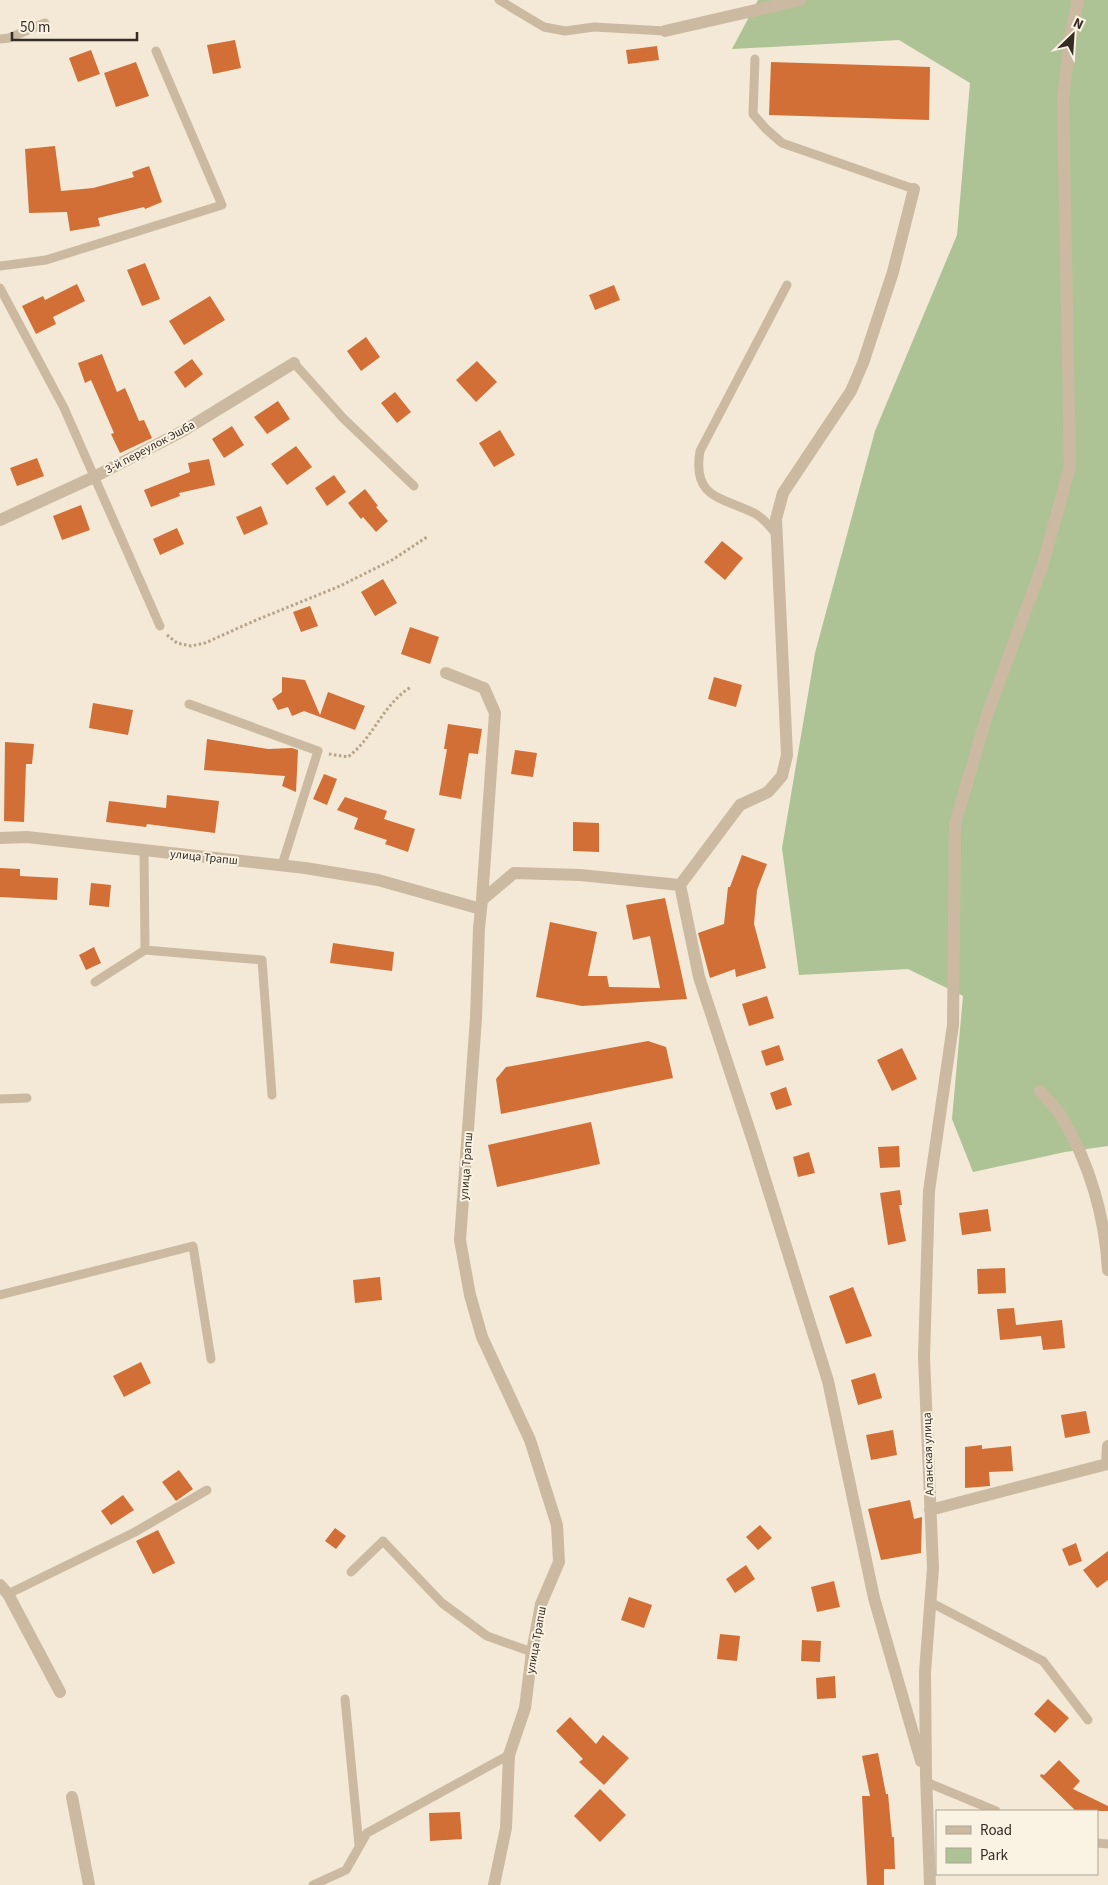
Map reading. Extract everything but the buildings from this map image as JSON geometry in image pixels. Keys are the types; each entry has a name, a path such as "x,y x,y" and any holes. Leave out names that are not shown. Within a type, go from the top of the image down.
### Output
{"street":[{"path":"665,31 800,0"},
{"name":"Аланская улица","path":"930,1885 926,1779 925,1672 933,1568 924,1357 929,1191 953,1025 955,824 987,715 1043,564 1070,466 1063,99 1070,38 1078,0"},
{"path":"914,189 893,272 863,363 850,391 783,493 776,519 788,755 782,776 768,792 740,805 680,885 699,978 754,1144 828,1381 874,1598 926,1779"},
{"name":"3-й переулок Эшба","path":"0,520 94,477 183,431 294,363"},
{"path":"446,672 484,688 495,713 482,905"},
{"name":"улица Трапш","path":"0,838 27,838 282,865 378,880 482,905 460,1240 470,1295 482,1336 530,1440 557,1525 559,1562 541,1604 532,1652 525,1708 509,1755 506,1828 494,1885"},
{"path":"482,905 514,873 580,875 680,885"},
{"path":"1040,1092 1062,1117 1091,1177 1107,1247 1108,1270"},
{"path":"930,1510 1107,1464 1108,1446"},
{"path":"4,1590 60,1692"},
{"path":"72,1797 88,1885"}],"lane":[{"path":"499,0 544,27 565,31 594,27 665,31"},
{"path":"0,39 9,38 45,24"},
{"path":"0,266 46,260 222,205 156,51"},
{"path":"755,59 753,114 766,130 782,143 914,189"},
{"path":"777,535 766,521 755,514 712,496 702,484 697,467 700,451 786,285"},
{"path":"0,288 64,408 160,626"},
{"path":"294,363 343,418 414,486"},
{"path":"188,704 318,751 282,865"},
{"path":"144,850 145,950"},
{"path":"95,982 145,950 262,960 272,1095"},
{"path":"0,1099 27,1098"},
{"path":"0,1295 193,1246 211,1359"},
{"path":"4,1590 135,1532 207,1490"},
{"path":"351,1572 383,1541 442,1604 487,1636 532,1652"},
{"path":"930,1602 1043,1661 1088,1720"},
{"path":"345,1699 360,1845"},
{"path":"312,1885 346,1870 367,1833 509,1755"},
{"path":"926,1779 994,1810"}],"path":[{"path":"160,626 177,643 191,646 205,644 254,621 340,586 392,560 427,537"},
{"path":"318,751 335,756 348,756 357,750 390,704 411,687"}],"green space":[{"path":"758,0 1108,0 1108,1146 1065,1152 973,1172 952,1119 963,996 908,969 799,975 782,848 815,653 875,431 957,235 970,83 899,40 732,49"}]}
